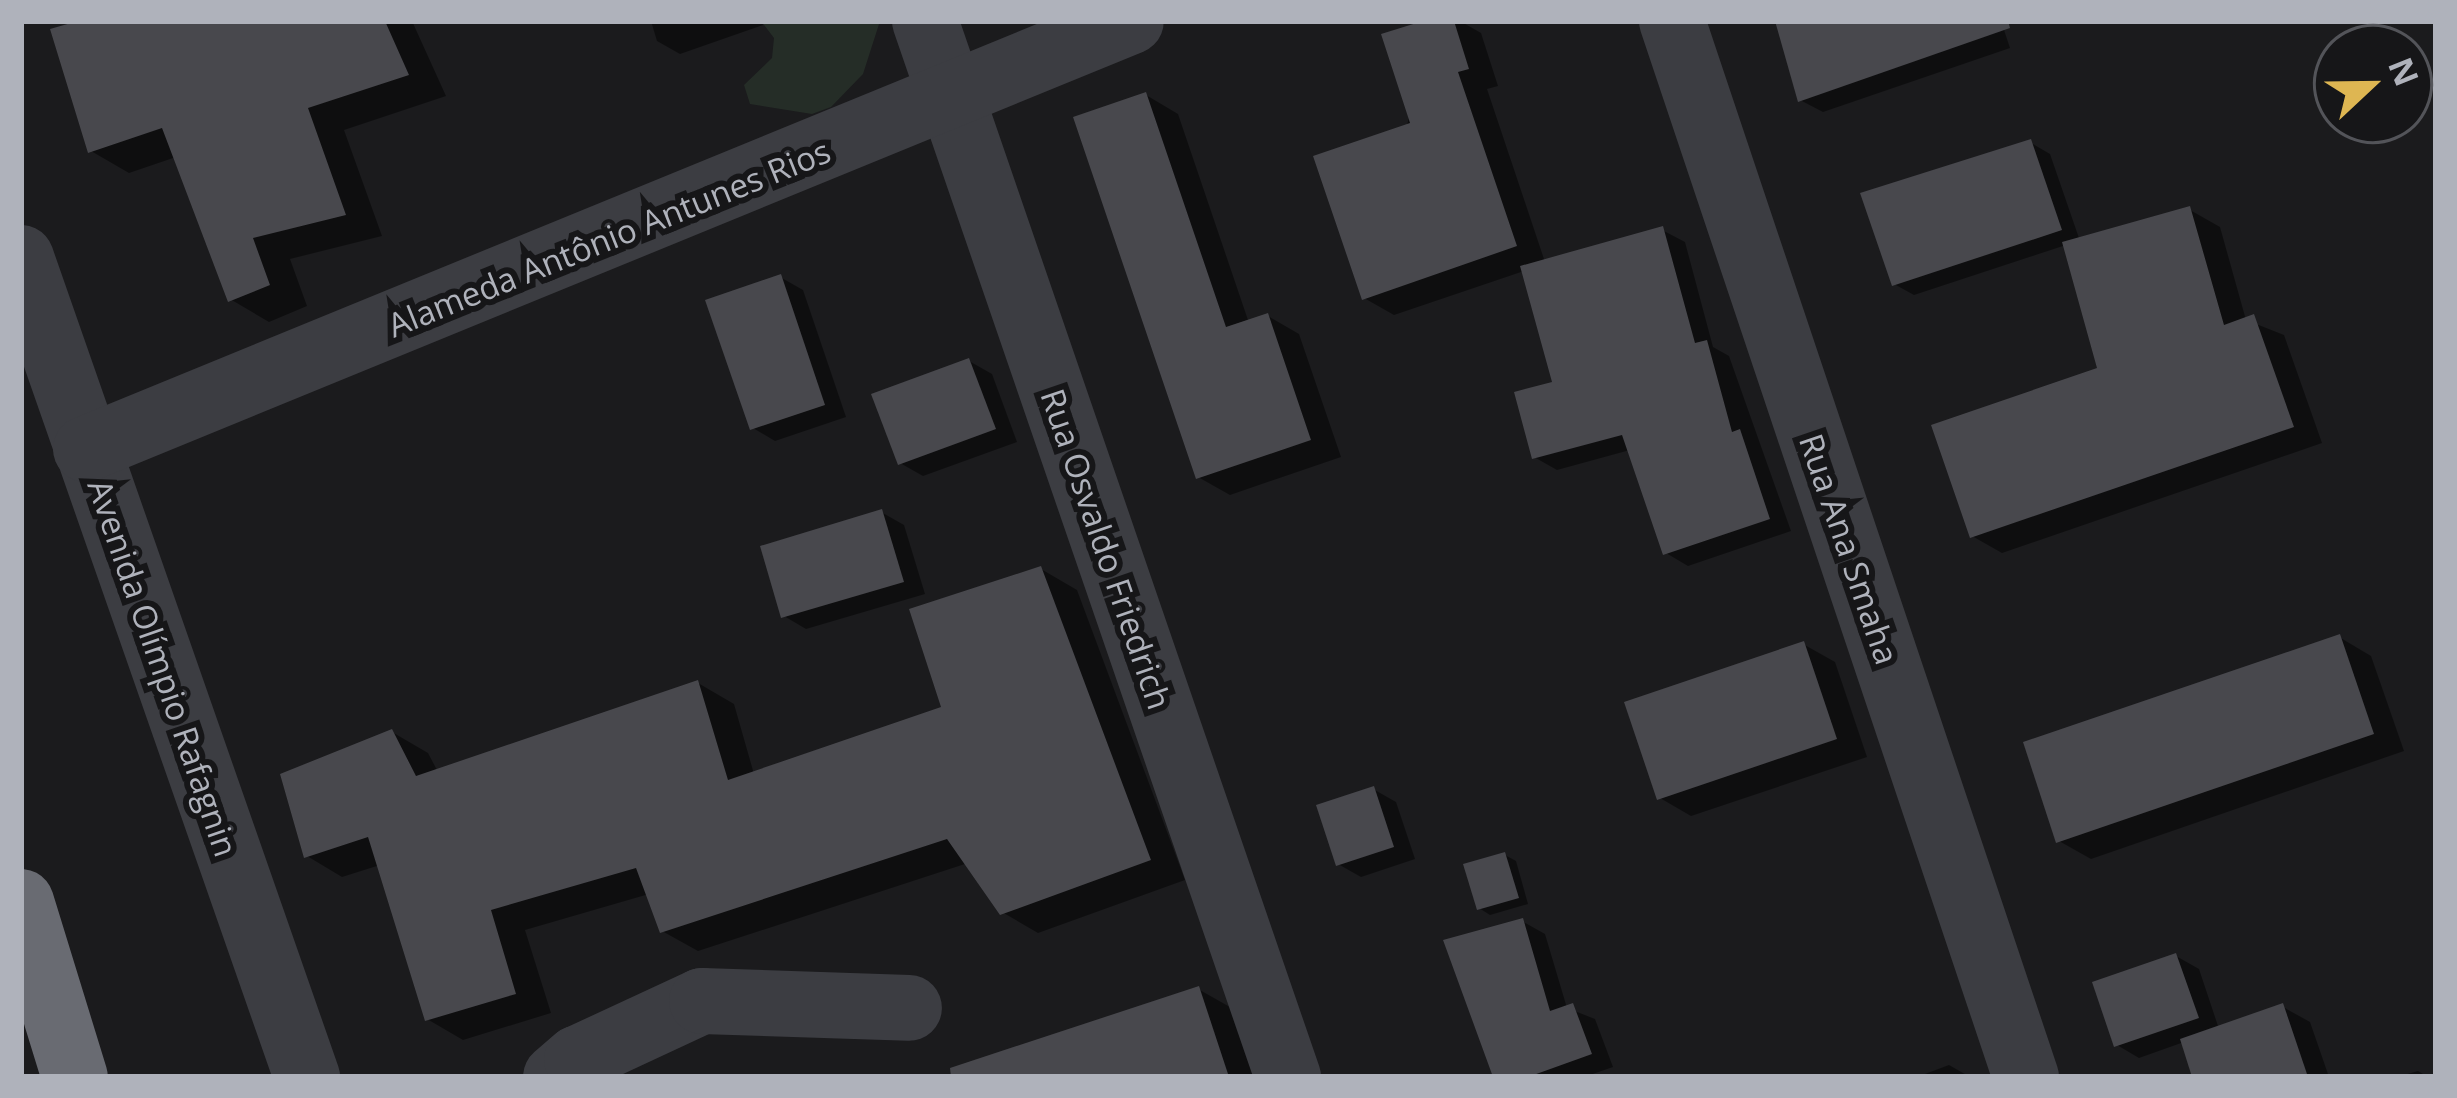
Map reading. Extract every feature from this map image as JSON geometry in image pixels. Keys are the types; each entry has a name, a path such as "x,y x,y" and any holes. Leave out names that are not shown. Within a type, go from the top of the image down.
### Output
{"highway":[{"path":"29,925 75,1077"},
{"path":"29,925 103,1077"}],"street":[{"name":"Rua Osvaldo Friedrich","path":"925,21 1288,1077"},
{"name":"Alameda Antônio Antunes Rios","path":"86,449 952,100 1131,21"},
{"name":"Rua Ana Smaha","path":"1672,21 2026,1077"},
{"name":"Avenida Olímpio Rafagnin","path":"21,258 307,1077"},
{"path":"556,1077 577,1059 702,1001 910,1009"}],"shaded area":[{"path":"761,21 880,21 863,74 831,107 812,114 750,104 744,85 772,58 774,38"}],"building":[{"path":"78,21 385,21 409,75 308,108 346,215 253,238 270,285 228,302 162,128 88,153 50,29"},
{"path":"1423,21 1454,21 1469,69 1458,72 1517,246 1362,300 1313,156 1410,123 1381,34"},
{"path":"1775,21 2008,21 2010,28 1798,102"},
{"path":"1146,92 1226,327 1268,313 1311,440 1196,479 1073,117"},
{"path":"2031,139 2062,230 1892,286 1860,193"},
{"path":"2190,206 2224,325 2254,314 2294,427 1970,538 1931,425 2097,368 2062,242"},
{"path":"1663,226 1695,343 1707,340 1732,432 1740,429 1770,519 1663,555 1622,435 1532,459 1514,392 1552,382 1520,266"},
{"path":"781,274 825,405 750,430 705,300"},
{"path":"969,358 996,429 898,465 871,394"},
{"path":"882,509 904,582 781,618 760,546"},
{"path":"1041,566 1151,860 1000,915 947,839 660,933 636,868 491,910 516,994 425,1021 368,837 304,858 280,774 392,729 416,776 698,680 728,780 941,707 909,609"},
{"path":"2340,634 2374,734 2056,843 2023,742"},
{"path":"1804,641 1837,739 1657,800 1624,702"},
{"path":"1374,786 1394,847 1336,866 1316,805"},
{"path":"1505,852 1519,898 1477,910 1463,864"},
{"path":"1523,918 1550,1011 1573,1003 1592,1054 1528,1077 1493,1077 1443,940"},
{"path":"2176,953 2199,1018 2114,1047 2092,982"},
{"path":"1199,986 1229,1077 951,1077 950,1068"},
{"path":"2283,1003 2308,1077 2192,1077 2180,1039"}]}
